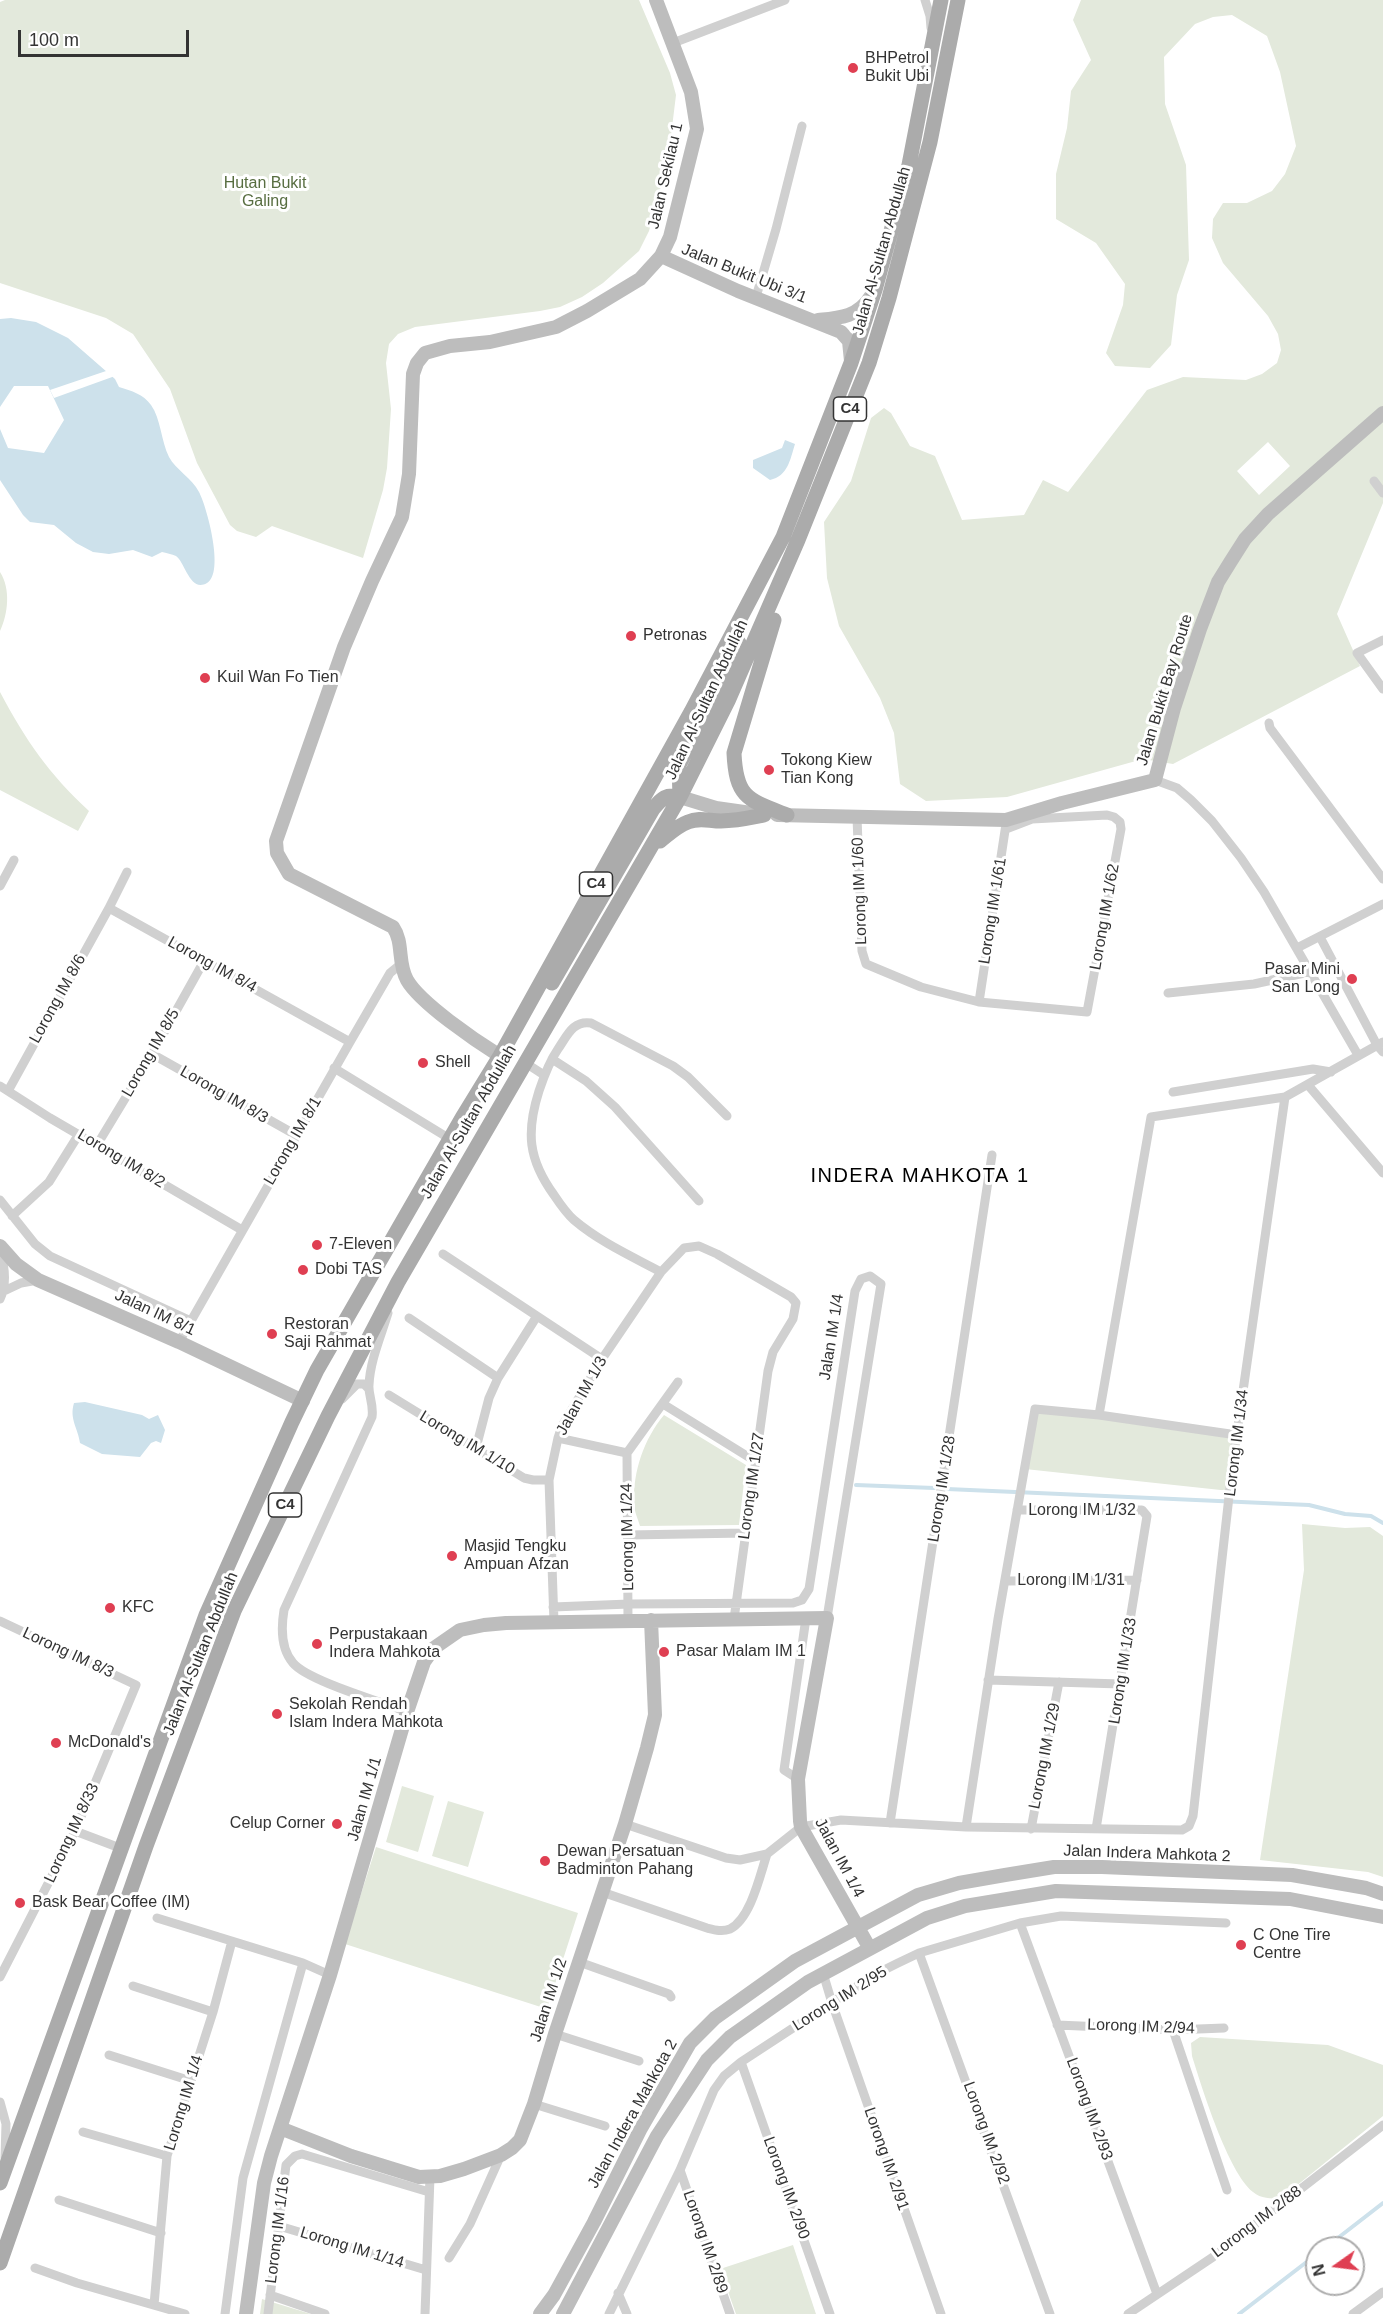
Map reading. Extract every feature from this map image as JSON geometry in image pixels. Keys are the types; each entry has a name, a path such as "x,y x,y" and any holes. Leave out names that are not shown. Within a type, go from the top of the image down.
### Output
{"main road":[{"name":"Jalan Al-Sultan Abdullah","path":"3,2176 206,1615 322,1361 500,1056 697,702 783,537 851,363 875,290 909,165 942,0"},
{"name":"Jalan Al-Sultan Abdullah","path":"0,2263 142,1858 234,1611 328,1416 398,1282 680,797 728,701 798,540 868,363 889,298 930,142 958,0"},
{"path":"500,1056 546,993 653,809 662,797 669,795 680,797 679,765 725,677 783,537"},
{"path":"788,815 746,796 737,783 734,753 798,540"},
{"path":"651,849 676,827 688,821 698,819 738,821 764,815"}],"street":[{"name":"Jalan Sekilau 1","path":"656,0 691,92 697,129 670,237 661,256"},
{"path":"673,43 784,0"},
{"path":"925,0 930,16 932,45"},
{"path":"756,297 802,126"},
{"path":"500,1056 471,1038 418,994 407,980 401,964 399,936 393,927 289,874 277,854 276,841 344,647 402,517 410,474 413,374 417,363 425,353 450,346 490,342 556,327 640,279 661,256"},
{"name":"Jalan Bukit Ubi 3/1","path":"661,256 680,267 816,320 846,336 849,340 851,363"},
{"path":"816,320 846,317 857,312 865,306 875,290"},
{"name":"Jalan Bukit Bay Route","path":"680,797 716,808 764,815 1006,824 1062,803 1155,780 1174,708 1200,629 1218,582 1231,561 1245,539 1268,514 1383,413"},
{"path":"1374,481 1383,493"},
{"path":"1383,640 1358,653 1383,689"},
{"path":"1269,723 1270,728 1383,879"},
{"path":"1155,780 1177,788 1212,821 1258,883 1358,1055"},
{"name":"Lorong IM 1/62","path":"979,1002 1035,1009 1087,1012 1120,829 1120,822 1107,815 1032,819 1006,824"},
{"name":"Lorong IM 1/60","path":"857,817 862,951 866,964 921,987 979,1002"},
{"name":"Lorong IM 1/61","path":"979,1002 1006,824"},
{"path":"0,886 14,860"},
{"path":"109,908 127,872"},
{"path":"1297,948 1383,904"},
{"name":"Lorong IM 8/4","path":"109,908 350,1042"},
{"name":"Lorong IM 8/6","path":"4,1088 109,908"},
{"path":"1100,1415 1151,1117 1285,1097 1358,1055 1381,1046 1320,937"},
{"name":"Lorong IM 8/5","path":"97,1145 204,961"},
{"name":"Lorong IM 8/1","path":"180,1342 334,1068 390,973 401,964"},
{"path":"1168,993 1254,984 1310,972"},
{"path":"661,1272 603,1241 573,1219 544,1181 534,1159 530,1140 534,1109 544,1075 573,1026 583,1022 591,1023 673,1066 688,1077 727,1116"},
{"name":"Lorong IM 8/3","path":"152,1054 296,1136"},
{"path":"552,1059 586,1081 615,1107 699,1201"},
{"path":"524,1062 544,1075"},
{"path":"334,1068 450,1139"},
{"path":"1173,1092 1312,1069 1331,1072"},
{"path":"1308,1085 1383,1173"},
{"name":"Lorong IM 8/2","path":"4,1088 242,1230"},
{"name":"Lorong IM 1/34","path":"1096,1829 1182,1830 1189,1826 1193,1816 1237,1435 1285,1097"},
{"path":"12,1216 49,1182 79,1134"},
{"name":"Lorong IM 1/28","path":"890,1823 992,1155"},
{"path":"0,1200 35,1244 50,1256 191,1321"},
{"name":"Jalan IM 8/1","path":"0,1246 16,1264 38,1280 180,1342 303,1401"},
{"name":"Lorong IM 1/27","path":"661,1272 684,1248 699,1246 791,1297 796,1303 793,1319 773,1352 768,1371 734,1619"},
{"path":"0,1251 4,1264 2,1295"},
{"path":"443,1254 602,1359"},
{"name":"Jalan IM 1/3","path":"554,1622 549,1480 558,1438 562,1426 602,1359 661,1272"},
{"name":"Jalan IM 1/4","path":"554,1607 793,1603 802,1600 809,1589 855,1291 861,1279 870,1276 881,1284 827,1618 798,1779 801,1827 869,1947"},
{"path":"2,1295 21,1283 38,1280"},
{"path":"368,1388 376,1350 398,1282"},
{"path":"476,1448 489,1398 498,1378 537,1316"},
{"path":"409,1318 498,1378"},
{"path":"558,1438 627,1453 678,1382"},
{"path":"328,1416 353,1387 364,1384 368,1388 372,1396 372,1417 284,1610 281,1629 287,1654 302,1671 407,1712"},
{"name":"Lorong IM 1/10","path":"389,1395 524,1478 549,1480"},
{"path":"663,1404 755,1461"},
{"path":"966,1827 988,1680 1035,1409 1100,1415 1237,1435"},
{"name":"Lorong IM 1/24","path":"627,1453 628,1621"},
{"name":"Lorong IM 1/32","path":"1017,1510 1142,1510 1146,1513"},
{"name":"Lorong IM 1/33","path":"1096,1829 1121,1684 1146,1513"},
{"path":"628,1535 745,1533"},
{"name":"Lorong IM 1/31","path":"1005,1581 1137,1580"},
{"name":"Jalan IM 1/4","path":"798,1779 784,1770 806,1618"},
{"name":"Jalan IM 1/1","path":"246,2314 264,2183 330,1975 407,1712 424,1662 434,1648 445,1638 460,1630 484,1625 827,1618"},
{"name":"Jalan IM 1/2","path":"280,2128 351,2156 419,2177 464,2169 501,2155 520,2140 534,2104 625,1824 655,1714 651,1620"},
{"name":"Lorong IM 8/3","path":"0,1621 136,1684"},
{"path":"988,1680 1121,1684"},
{"name":"Lorong IM 1/29","path":"1031,1829 1059,1682"},
{"name":"Lorong IM 8/33","path":"0,1977 75,1831 136,1684"},
{"path":"625,1824 726,1858 740,1860 767,1854 801,1827 841,1820 966,1827 1096,1829"},
{"path":"75,1831 120,1848"},
{"path":"602,1893 707,1928 720,1931 730,1929 748,1908 767,1854"},
{"name":"Jalan Indera Mahkota 2","path":"540,2314 554,2295 640,2130 690,2043 715,2018 787,1967 918,1895 960,1883 1054,1867 1292,1875 1366,1888 1383,1894"},
{"name":"Jalan Indera Mahkota 2","path":"569,2312 585,2271 657,2136 707,2060 730,2037 808,1982 869,1947 927,1918 965,1906 1056,1891 1290,1899 1383,1917"},
{"name":"Lorong IM 2/95","path":"609,2314 680,2170 714,2090 724,2076 741,2062 874,1975 919,1953 1020,1923 1061,1916 1226,1923"},
{"path":"157,1918 303,1963 330,1975"},
{"name":"Lorong IM 2/93","path":"1020,1923 1157,2294"},
{"name":"Lorong IM 1/4","path":"154,2305 167,2156 213,2012 232,1941"},
{"name":"Lorong IM 2/92","path":"919,1953 1050,2314"},
{"path":"579,1962 669,1994 671,1997"},
{"path":"225,2314 243,2178 303,1963"},
{"name":"Lorong IM 2/91","path":"823,1973 941,2314"},
{"path":"133,1986 213,2012"},
{"name":"Lorong IM 2/94","path":"1058,2025 1173,2030 1224,2028"},
{"path":"1173,2030 1227,2190"},
{"path":"555,2034 639,2061"},
{"path":"109,2055 191,2081"},
{"name":"Lorong IM 2/90","path":"741,2062 830,2314"},
{"path":"0,2102 6,2124 3,2176"},
{"path":"534,2104 605,2126"},
{"name":"Lorong IM 2/88","path":"1128,2314 1213,2257 1383,2124"},
{"path":"83,2132 167,2156"},
{"name":"Lorong IM 1/16","path":"268,2314 286,2165 295,2156 302,2154 429,2192"},
{"path":"449,2258 470,2224 501,2155"},
{"name":"Lorong IM 2/89","path":"680,2170 730,2314"},
{"path":"425,2314 429,2177"},
{"path":"59,2200 161,2233"},
{"name":"Lorong IM 1/14","path":"279,2226 426,2270"},
{"path":"35,2268 77,2283 185,2314"},
{"path":"1353,2314 1383,2292"},
{"path":"618,2293 627,2314"},
{"path":"270,2295 325,2314"}],"green space":[{"name":"Hutan Bukit Galing","path":"5,0 639,0 670,73 676,95 668,160 649,231 639,251 603,283 582,297 560,307 415,327 398,334 389,344 386,363 391,409 387,468 383,490 363,558 272,526 256,537 237,531 230,525 197,463 170,389 133,334 106,318 0,283 0,2"},
{"path":"1081,0 1383,0 1383,503 1337,614 1360,666 1173,764 1143,759 1007,797 926,801 900,784 894,733 880,698 839,626 827,578 824,522 851,481 871,418 884,408 891,413 910,446 935,456 962,520 1024,515 1043,480 1068,492 1147,390 1183,377 1246,380 1262,374 1277,363 1281,350 1278,334 1268,316 1223,263 1212,238 1213,219 1223,203 1247,203 1272,191 1285,174 1296,146 1280,72 1267,36 1232,15 1213,17 1195,24 1164,57 1165,104 1186,165 1189,260 1177,295 1171,345 1150,368 1115,366 1106,353 1123,305 1125,284 1096,243 1056,219 1056,174 1067,128 1071,91 1091,60 1073,20","holes":["1268,442 1290,466 1259,495 1237,471"]},
{"path":"0,572 6,586 7,601 0,631"},
{"path":"0,692 39,756 62,784 89,811 78,831 0,790"},
{"path":"1035,1409 1237,1435 1230,1491 1025,1469"},
{"path":"664,1415 746,1465 739,1525 640,1526 634,1503 635,1479 645,1445"},
{"path":"1302,1524 1345,1528 1370,1527 1383,1536 1383,1877 1368,1872 1260,1860 1304,1570"},
{"path":"402,1786 434,1796 418,1852 386,1842"},
{"path":"448,1801 484,1812 468,1867 432,1856"},
{"path":"376,1847 578,1913 547,2009 345,1944"},
{"path":"1200,2037 1328,2045 1383,2065 1383,2116 1280,2199 1259,2196 1244,2182 1234,2167 1209,2108 1192,2056 1191,2043"},
{"path":"793,2245 816,2314 736,2314 720,2269"},
{"path":"262,2299 311,2314 260,2314"}],"water":[{"path":"11,318 36,322 68,338 115,379 119,387 141,396 151,405 169,457 196,487 206,511 214,554 212,577 207,583 196,584 174,555 162,552 152,557 133,550 109,554 93,552 76,543 54,525 30,522 23,515 0,480 0,429 8,448 44,453 64,420 48,386 14,386 0,407 0,319"},
{"path":"785,440 795,444 790,461 781,475 770,480 753,468 753,460 782,448"},
{"path":"85,1402 142,1415 149,1419 158,1415 165,1430 161,1443 156,1441 151,1443 140,1457 102,1454 80,1443 73,1419 73,1409 74,1403"}],"pier":[{"path":"109,370 115,376 54,398 50,390"}],"waterway":[{"path":"856,1485 934,1488"},
{"path":"947,1489 1309,1505 1345,1514 1371,1516 1383,1523"},
{"path":"1340,2236 1383,2203"},
{"path":"1239,2314 1305,2263"}],"place":[{"name":"BHPetrol Bukit Ubi","path":"853,68"},
{"name":"Petronas","path":"631,636"},
{"name":"Kuil Wan Fo Tien","path":"205,678"},
{"name":"Tokong Kiew Tian Kong","path":"769,770"},
{"name":"Pasar Mini San Long","path":"1352,979"},
{"name":"Shell","path":"423,1063"},
{"name":"7-Eleven","path":"317,1245"},
{"name":"Dobi TAS","path":"303,1270"},
{"name":"Restoran Saji Rahmat","path":"272,1334"},
{"name":"Masjid Tengku Ampuan Afzan","path":"452,1556"},
{"name":"KFC","path":"110,1608"},
{"name":"Perpustakaan Indera Mahkota","path":"317,1644"},
{"name":"Pasar Malam IM 1","path":"664,1652"},
{"name":"Sekolah Rendah Islam Indera Mahkota","path":"277,1714"},
{"name":"McDonald's","path":"56,1743"},
{"name":"Celup Corner","path":"337,1824"},
{"name":"Dewan Persatuan Badminton Pahang","path":"545,1861"},
{"name":"Bask Bear Coffee (IM)","path":"20,1903"},
{"name":"C One Tire Centre","path":"1241,1945"}],"district":[{"name":"INDERA MAHKOTA 1","path":"920,1176"}]}
